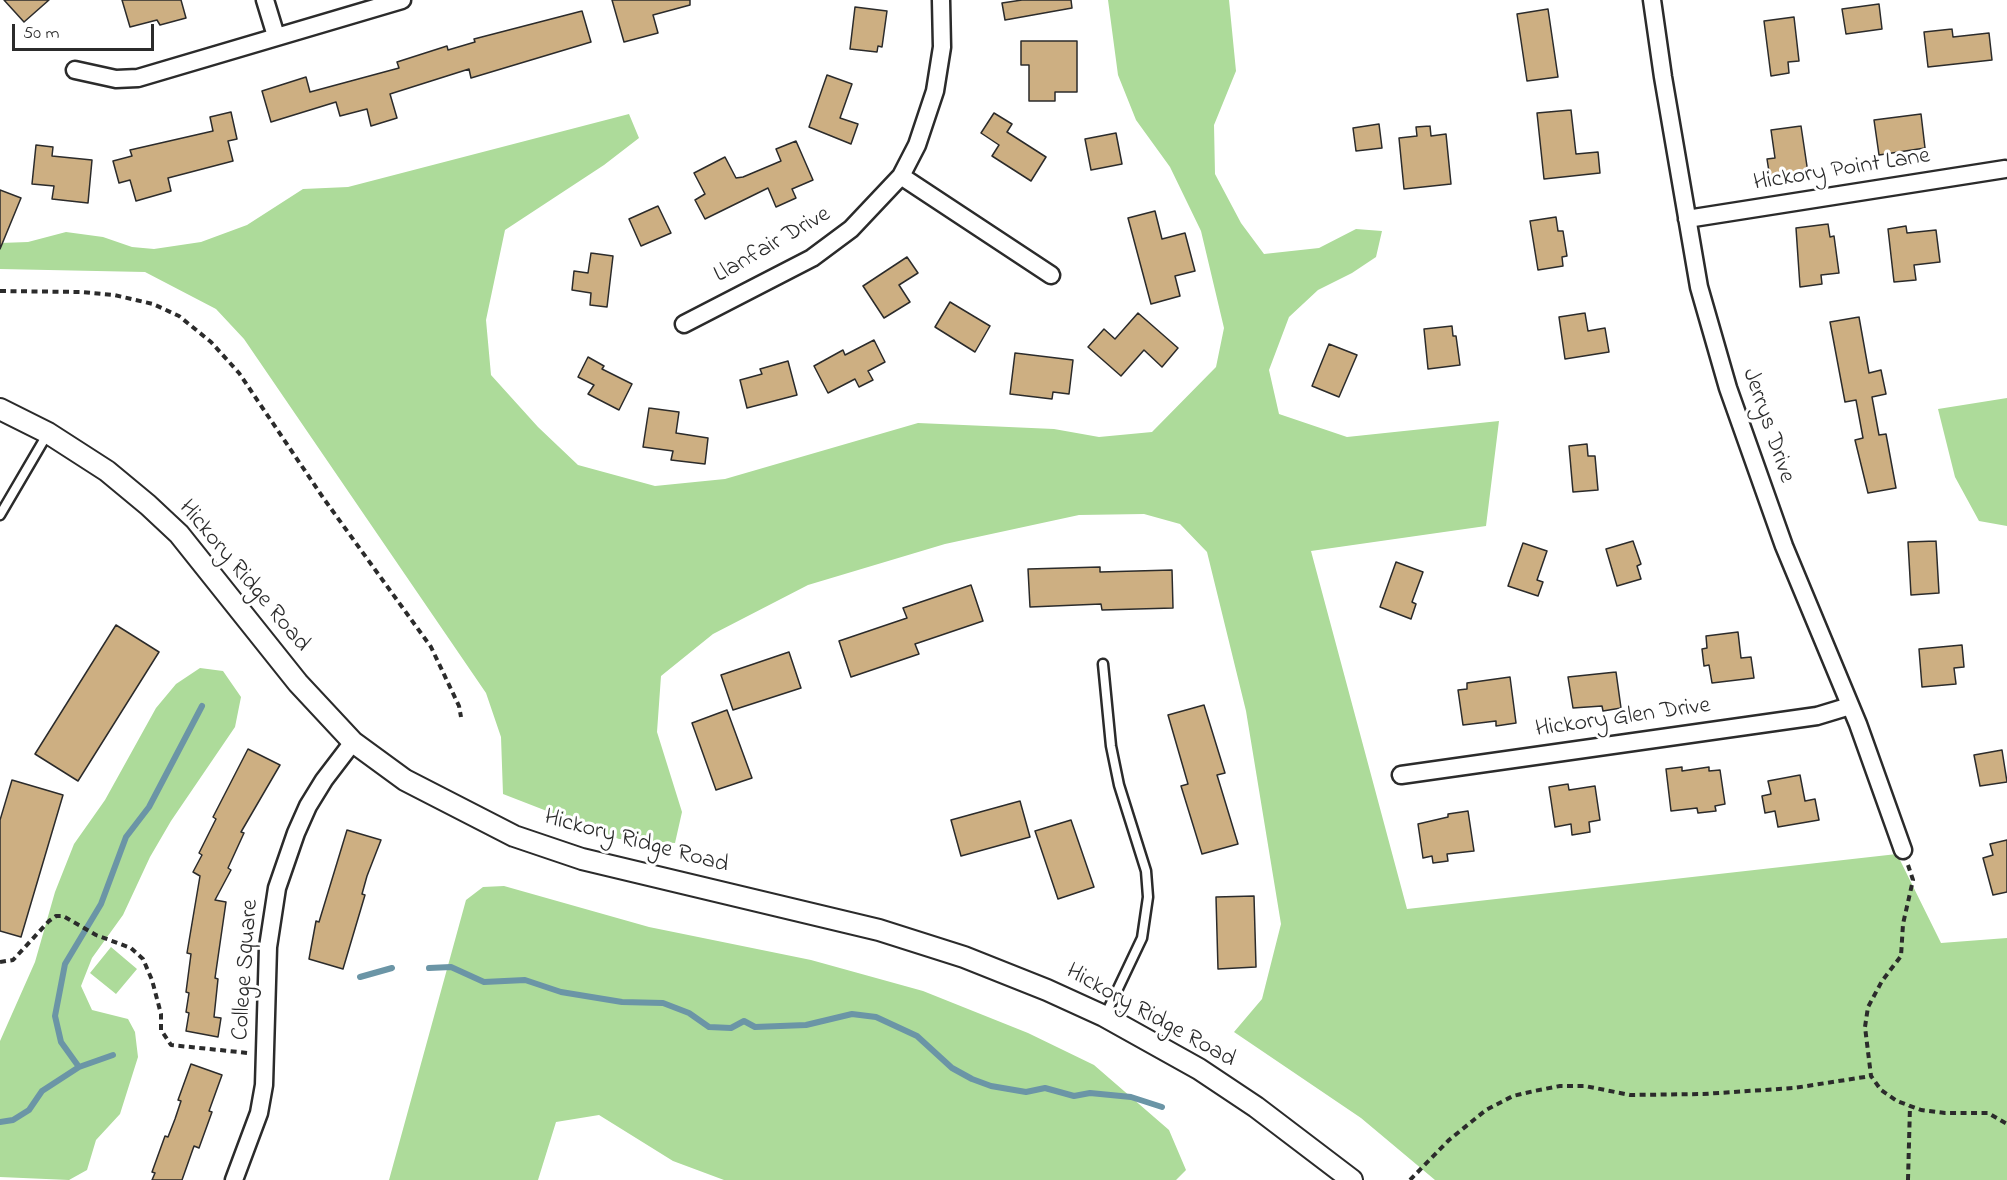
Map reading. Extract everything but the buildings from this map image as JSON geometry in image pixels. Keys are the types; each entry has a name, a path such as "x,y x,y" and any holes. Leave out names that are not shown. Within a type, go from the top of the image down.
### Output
{"street":[{"path":"265,0 276,36"},
{"path":"75,70 116,79 138,78 402,0"},
{"name":"Llanfair Drive","path":"684,324 812,258 851,229 901,176 917,145 936,91 942,47 941,0"},
{"name":"Jerrys Drive","path":"1652,0 1699,287 1728,388 1786,552 1850,706 1903,850"},
{"name":"Hickory Point Lane","path":"1687,219 2005,169"},
{"path":"901,176 1051,274"},
{"name":"Hickory Ridge Road","path":"0,409 48,433 107,471 179,534 298,682 353,742 405,780 514,836 582,859 879,930 964,957 1047,990 1104,1016 1198,1069 1256,1107 1352,1180"},
{"name":"Hickory Glen Drive","path":"1401,775 1817,716 1850,706"},
{"name":"College Square","path":"234,1180 259,1113 266,1054 268,947 277,888 308,806 324,780 353,742"}],"lane":[{"path":"0,515 4,498 48,433"},
{"path":"1102,664 1111,746 1119,785 1146,871 1148,897 1142,938 1104,1016"}],"path":[{"path":"0,291 82,292 114,295 144,302 179,316 211,342 239,373 324,499 425,638 451,689 461,717"},
{"path":"1903,850 1913,880 1910,905 1903,924 1901,956 1882,981 1868,1007 1865,1027 1871,1076 1881,1090 1910,1106 1945,1113 1988,1113 2007,1124"},
{"path":"0,962 14,960 56,916 63,916 96,935 131,948 143,959 152,980 161,1014 161,1030 171,1045 266,1054"},
{"path":"1410,1180 1449,1140 1486,1110 1513,1096 1534,1091 1576,1086 1630,1095 1703,1094 1794,1088 1871,1076"},
{"path":"1908,1180 1910,1106"}],"green space":[{"path":"1108,0 1229,0 1236,71 1214,125 1215,174 1241,223 1264,254 1319,248 1356,229 1382,231 1376,257 1352,273 1318,290 1289,317 1269,370 1279,414 1347,437 1499,421 1486,526 1311,551 1407,909 1897,854 1941,943 2007,938 2007,1180 1435,1180 1361,1118 1234,1032 1262,999 1281,924 1246,711 1207,552 1180,524 1144,514 1079,515 945,544 808,585 713,634 661,676 657,732 682,812 675,843 619,839 503,794 501,737 486,693 244,339 216,309 145,272 0,269 0,243 28,242 66,232 103,237 132,247 154,249 201,242 247,225 303,189 348,187 629,114 639,138 604,165 505,230 486,320 491,375 538,427 578,465 655,486 725,479 918,423 1054,429 1099,437 1152,432 1216,367 1224,328 1201,231 1170,167 1136,120 1118,75"},
{"path":"2007,398 2007,526 1979,521 1955,477 1938,409"},
{"path":"200,668 223,671 241,697 235,727 171,821 150,857 123,915 92,958 81,986 92,1010 128,1019 135,1032 138,1057 120,1114 96,1140 87,1170 69,1180 0,1177 0,1041 35,962 55,892 74,844 105,800 156,708 176,684"},
{"path":"504,886 649,927 811,960 923,991 1028,1033 1094,1065 1169,1130 1186,1170 1176,1180 724,1180 673,1161 599,1115 556,1122 538,1180 389,1180 466,900 483,887"},
{"path":"111,947 137,969 116,994 90,973"}],"waterway":[{"path":"79,1067 61,1042 55,1016 65,964 101,904 126,837 149,807 202,706"},
{"path":"429,968 451,967 484,982 525,980 561,992 622,1002 663,1003 689,1013 709,1027 731,1028 744,1021 755,1027 806,1025 852,1014 876,1017 917,1036 952,1068 991,1086 1026,1092 1045,1088 1074,1096 1090,1093 1131,1097 1162,1107"},
{"path":"360,977 392,968"},
{"path":"0,1122 13,1120 29,1110 42,1091 79,1067 113,1055"}]}
